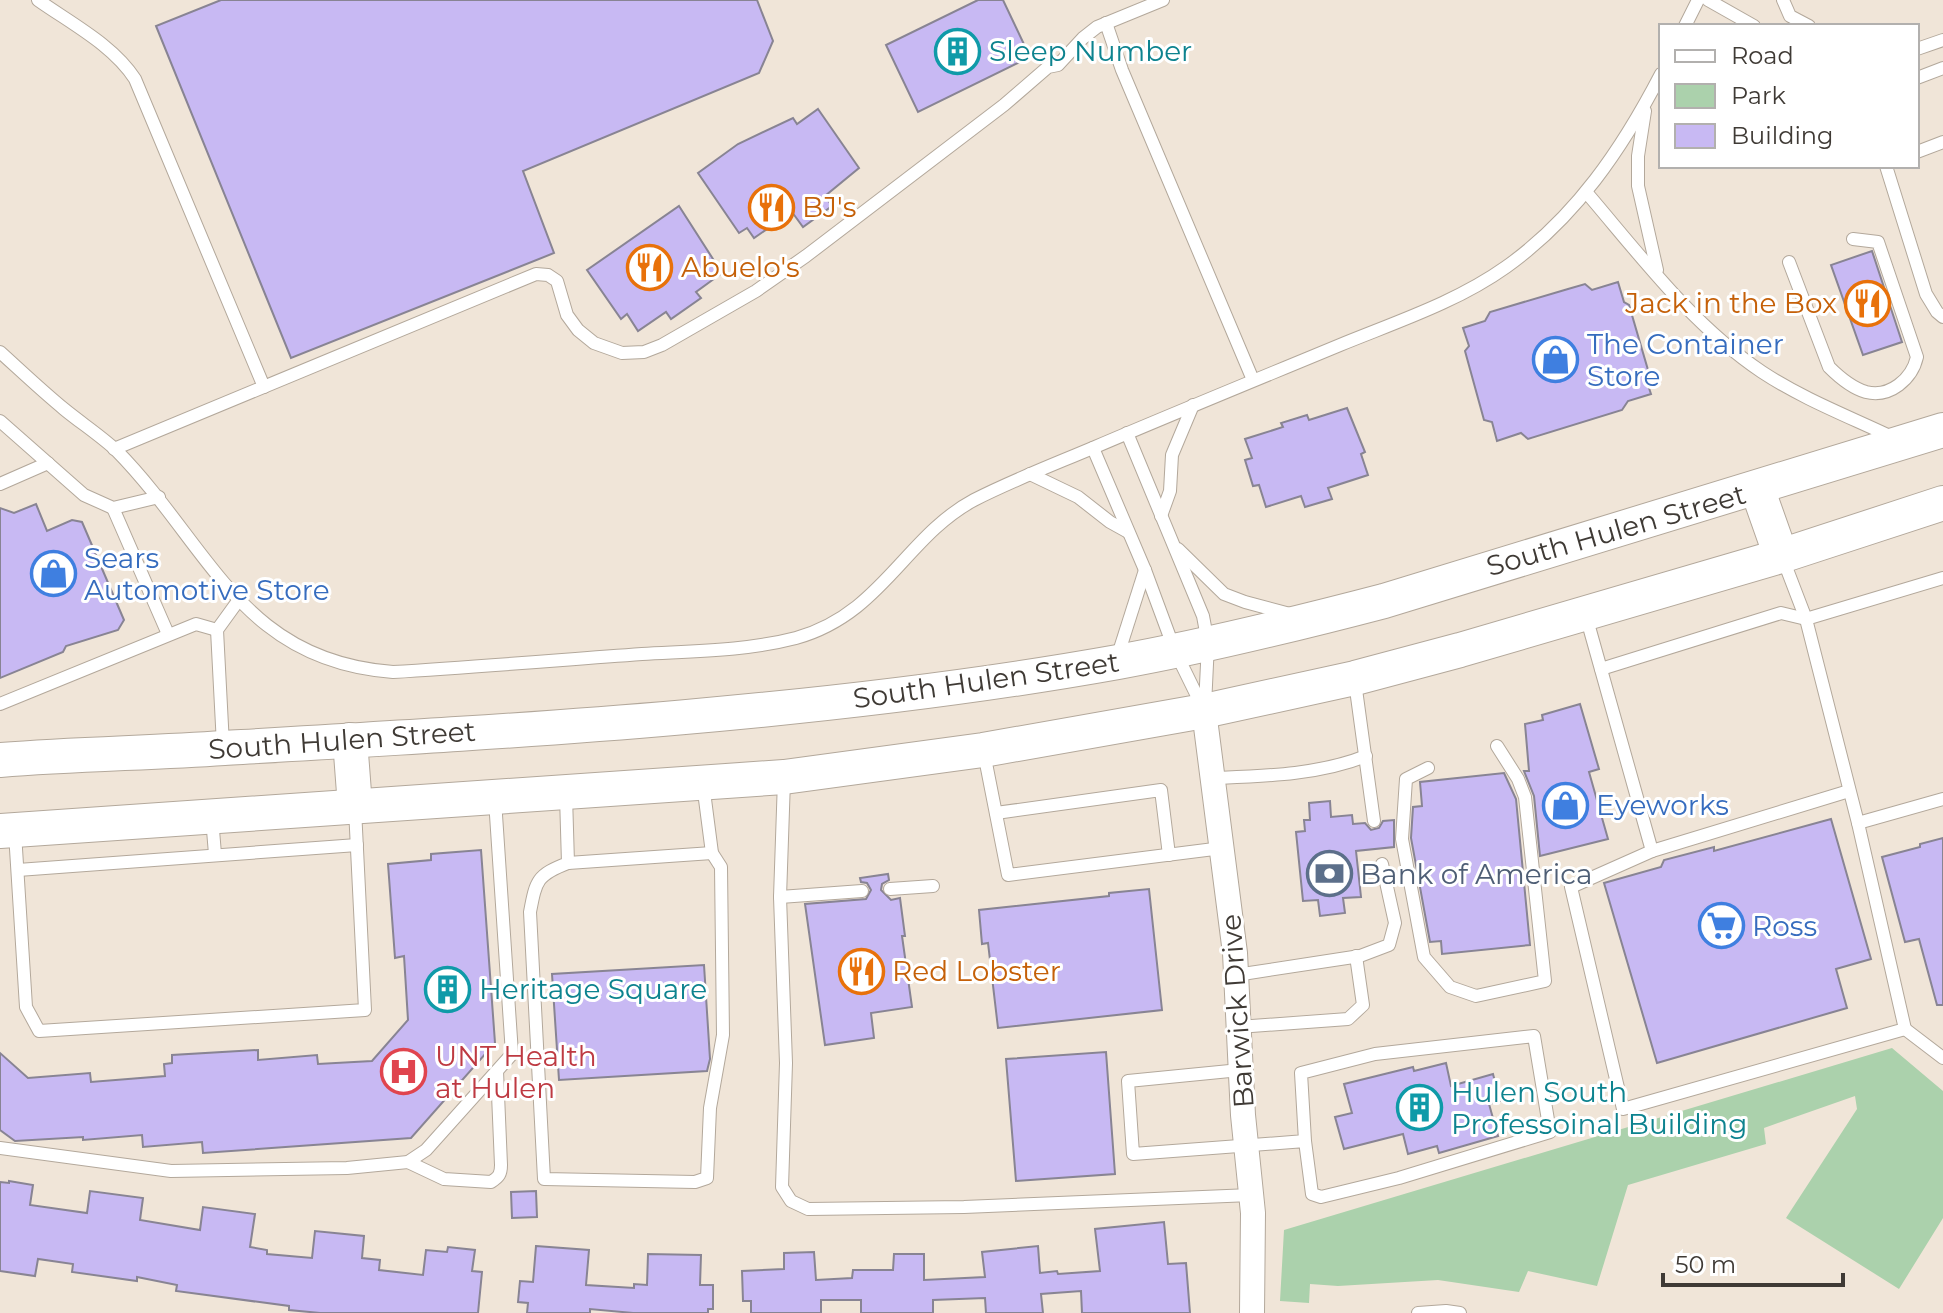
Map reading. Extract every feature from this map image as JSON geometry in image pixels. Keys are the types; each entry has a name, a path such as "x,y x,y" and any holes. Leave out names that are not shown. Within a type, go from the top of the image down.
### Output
{"main road":[{"name":"South Hulen Street","path":"0,760 642,719 841,701 1116,662 1384,601 1943,430"},
{"path":"1757,488 1781,556"},
{"path":"8,830 784,777 983,750 1204,711 1355,678 1781,556 1943,503"},
{"path":"350,740 355,806"}],"street":[{"name":"Barwick Drive","path":"1204,711 1236,975 1240,1070 1251,1195 1252,1313"}],"lane":[{"path":"38,0 111,51 135,79 264,387"},
{"path":"114,449 536,274 548,275 557,281 567,315 578,330 594,343 622,353 654,349 716,316 806,256 1004,105 1048,67 1058,65 1083,38 1106,23 1163,0"},
{"path":"1686,24 1698,0"},
{"path":"1708,0 1750,24"},
{"path":"1783,0 1790,16 1805,24"},
{"path":"1106,23 1122,70 1253,380"},
{"path":"1919,48 1943,40"},
{"path":"1919,77 1943,68"},
{"path":"0,352 114,449 159,497 238,601 266,627 324,660 371,671 423,670 709,651 768,643 797,637 828,625 859,606 952,515 972,501 1475,286 1528,250 1566,216 1614,158 1659,78"},
{"path":"1646,104 1638,156 1638,186 1658,276"},
{"path":"1919,151 1943,142"},
{"path":"1887,168 1926,294 1943,317"},
{"path":"1586,192 1658,276 1724,342 1762,371 1802,395 1904,442"},
{"path":"1789,262 1829,367 1858,389 1878,393 1898,386 1909,378 1917,357 1878,242 1853,239"},
{"path":"1161,516 1170,491 1172,455 1193,405"},
{"path":"0,421 84,495 113,508 159,497"},
{"path":"1127,433 1203,616 1191,647 1204,711"},
{"path":"1093,448 1145,570 1191,647 1204,711"},
{"path":"0,484 48,463"},
{"path":"1030,474 1078,497 1128,532"},
{"path":"113,508 168,634"},
{"path":"1173,545 1224,594 1312,619"},
{"path":"1781,556 1806,619 1858,823 1905,1029 1943,1058"},
{"path":"1116,662 1145,570"},
{"path":"1601,669 1781,613 1806,619 1943,578"},
{"path":"223,748 217,630 238,601"},
{"path":"1585,613 1652,851"},
{"path":"0,704 196,624 217,630"},
{"path":"1355,678 1374,821"},
{"path":"1428,768 1406,779 1402,839 1424,957 1450,987 1476,996 1545,981 1525,797 1518,779 1497,746"},
{"path":"983,750 1008,875 1222,848"},
{"path":"1214,778 1274,775 1347,763 1366,756"},
{"path":"784,777 780,897 786,1063 782,1187 791,1201 808,1209 917,1208 1251,1195"},
{"path":"702,782 712,853 721,867 723,1035 710,1108 707,1178 695,1182 544,1179 530,912 535,883 546,872 568,863 712,853"},
{"path":"996,813 1161,790 1169,855"},
{"path":"1849,791 1652,851 1571,887 1623,1109 1905,1029"},
{"path":"566,793 568,863"},
{"path":"0,1148 171,1171 347,1168 408,1162 426,1150 512,1054 495,797"},
{"path":"1858,823 1943,799"},
{"path":"8,830 18,870 26,1007 39,1031 365,1010 355,806"},
{"path":"211,815 215,854"},
{"path":"18,870 357,845"},
{"path":"1236,975 1358,956 1389,945 1395,923 1382,864"},
{"path":"890,889 933,886"},
{"path":"780,897 862,891"},
{"path":"1238,1027 1348,1019 1363,1005 1358,956"},
{"path":"1534,1036 1550,1132 1399,1178 1321,1197 1312,1194 1305,1141 1301,1073 1375,1054 1534,1036"},
{"path":"1240,1070 1128,1081 1133,1154 1305,1141"},
{"path":"408,1162 444,1179 491,1182 497,1178 501,1165 497,1071"},
{"path":"1418,1313 1460,1313"}],"green space":[{"path":"1892,1048 1943,1091 1943,1218 1899,1289 1786,1218 1857,1109 1855,1096 1764,1128 1766,1144 1628,1185 1597,1286 1528,1271 1519,1292 1438,1280 1338,1286 1310,1284 1309,1303 1280,1301 1284,1230"}],"building":[{"path":"221,0 757,0 773,41 759,73 523,171 554,253 291,358 156,26"},
{"name":"Sleep Number","path":"978,0 1003,0 1030,57 918,112 886,45"},
{"path":"818,109 859,168 825,196 832,206 803,227 792,212 754,238 747,228 739,233 698,173 738,144 793,118 797,124"},
{"path":"679,206 722,273 696,292 701,298 671,319 666,312 638,331 627,314 621,319 587,270"},
{"name":"Jack in the Box","path":"1872,251 1902,342 1863,355 1831,265"},
{"name":"The Container Store","path":"1618,282 1624,302 1629,305 1648,370 1645,376 1651,394 1628,401 1622,410 1528,439 1521,433 1497,441 1492,422 1484,420 1465,351 1469,346 1463,328 1485,321 1490,312 1585,284 1592,290"},
{"path":"1347,408 1365,452 1361,454 1368,475 1328,488 1332,499 1305,507 1301,496 1266,507 1259,485 1253,486 1245,460 1252,458 1245,439 1283,427 1281,423 1307,415 1309,420"},
{"name":"Sears Automotive Store","path":"36,504 47,531 72,520 82,522 124,620 118,630 66,646 63,652 0,678 0,508 14,513"},
{"name":"Eyeworks","path":"1580,704 1599,769 1589,772 1608,839 1540,856 1534,796 1524,771 1529,771 1525,724 1543,720 1542,715"},
{"path":"1504,773 1516,799 1530,945 1442,954 1441,941 1430,942 1411,838 1413,807 1422,806 1420,782"},
{"name":"Bank of America","path":"1330,801 1331,817 1352,815 1353,824 1365,823 1371,830 1379,828 1383,821 1394,820 1394,847 1356,851 1361,897 1343,898 1345,913 1320,916 1318,900 1303,901 1296,832 1305,831 1304,820 1310,820 1309,803"},
{"name":"Ross","path":"1831,819 1871,959 1836,969 1847,1008 1657,1063 1604,883 1661,867 1664,860 1714,847 1714,851"},
{"path":"1943,838 1943,1005 1937,1005 1919,939 1905,942 1882,857"},
{"name":"Heritage Square","path":"481,850 495,1043 411,1138 203,1153 202,1142 143,1147 142,1135 15,1141 0,1130 0,1053 28,1078 90,1073 91,1082 165,1076 164,1064 172,1063 172,1055 258,1050 258,1060 317,1055 318,1064 372,1061 408,1020 404,956 395,958 388,864 431,860 431,854"},
{"name":"Red Lobster","path":"888,874 889,880 882,884 881,890 891,900 900,898 912,1007 871,1013 874,1038 825,1045 805,904 866,899 871,890 860,878"},
{"path":"1149,889 1162,1010 998,1028 988,943 982,944 979,910"},
{"path":"704,965 710,1059 707,1071 559,1080 552,974"},
{"path":"1106,1052 1115,1174 1016,1181 1006,1059"},
{"name":"Hulen South Professoinal Building","path":"1446,1063 1451,1086 1493,1074 1500,1101 1489,1104 1498,1136 1439,1153 1437,1146 1408,1154 1403,1134 1344,1149 1335,1117 1352,1113 1344,1084 1413,1067 1414,1071"},
{"path":"0,1182 33,1185 30,1205 87,1213 90,1191 143,1198 140,1220 200,1230 203,1207 255,1214 250,1247 267,1250 267,1254 312,1258 315,1231 364,1236 362,1258 380,1260 379,1270 423,1275 426,1250 447,1252 448,1247 475,1250 472,1271 482,1272 478,1313 320,1313 289,1310 289,1306 176,1291 177,1285 137,1277 137,1281 72,1272 73,1264 38,1259 35,1276 0,1271"},
{"path":"536,1191 537,1217 512,1218 511,1192"},
{"path":"1164,1222 1168,1264 1186,1263 1190,1313 1082,1313 1081,1291 1041,1294 1043,1313 986,1313 985,1298 933,1300 933,1313 861,1313 861,1300 821,1300 821,1313 751,1313 751,1301 743,1301 742,1271 784,1269 784,1253 814,1252 816,1280 852,1278 853,1270 893,1270 894,1254 924,1254 924,1280 985,1277 982,1252 1038,1246 1040,1273 1100,1271 1095,1229"},
{"path":"536,1246 589,1250 586,1285 634,1288 634,1284 647,1285 648,1254 701,1255 700,1285 713,1285 713,1309 708,1309 708,1313 633,1313 590,1309 590,1313 527,1313 528,1303 518,1302 520,1281 533,1282"}],"place":[{"name":"Sleep Number","path":"958,51"},
{"name":"BJ's","path":"771,207"},
{"name":"Abuelo's","path":"650,267"},
{"name":"Jack in the Box","path":"1868,303"},
{"name":"The Container Store","path":"1556,360"},
{"name":"Sears Automotive Store","path":"53,574"},
{"name":"Eyeworks","path":"1565,805"},
{"name":"Bank of America","path":"1329,874"},
{"name":"Ross","path":"1721,926"},
{"name":"Red Lobster","path":"861,971"},
{"name":"Heritage Square","path":"448,989"},
{"name":"UNT Health at Hulen","path":"404,1072"},
{"name":"Hulen South Professoinal Building","path":"1420,1108"}]}
